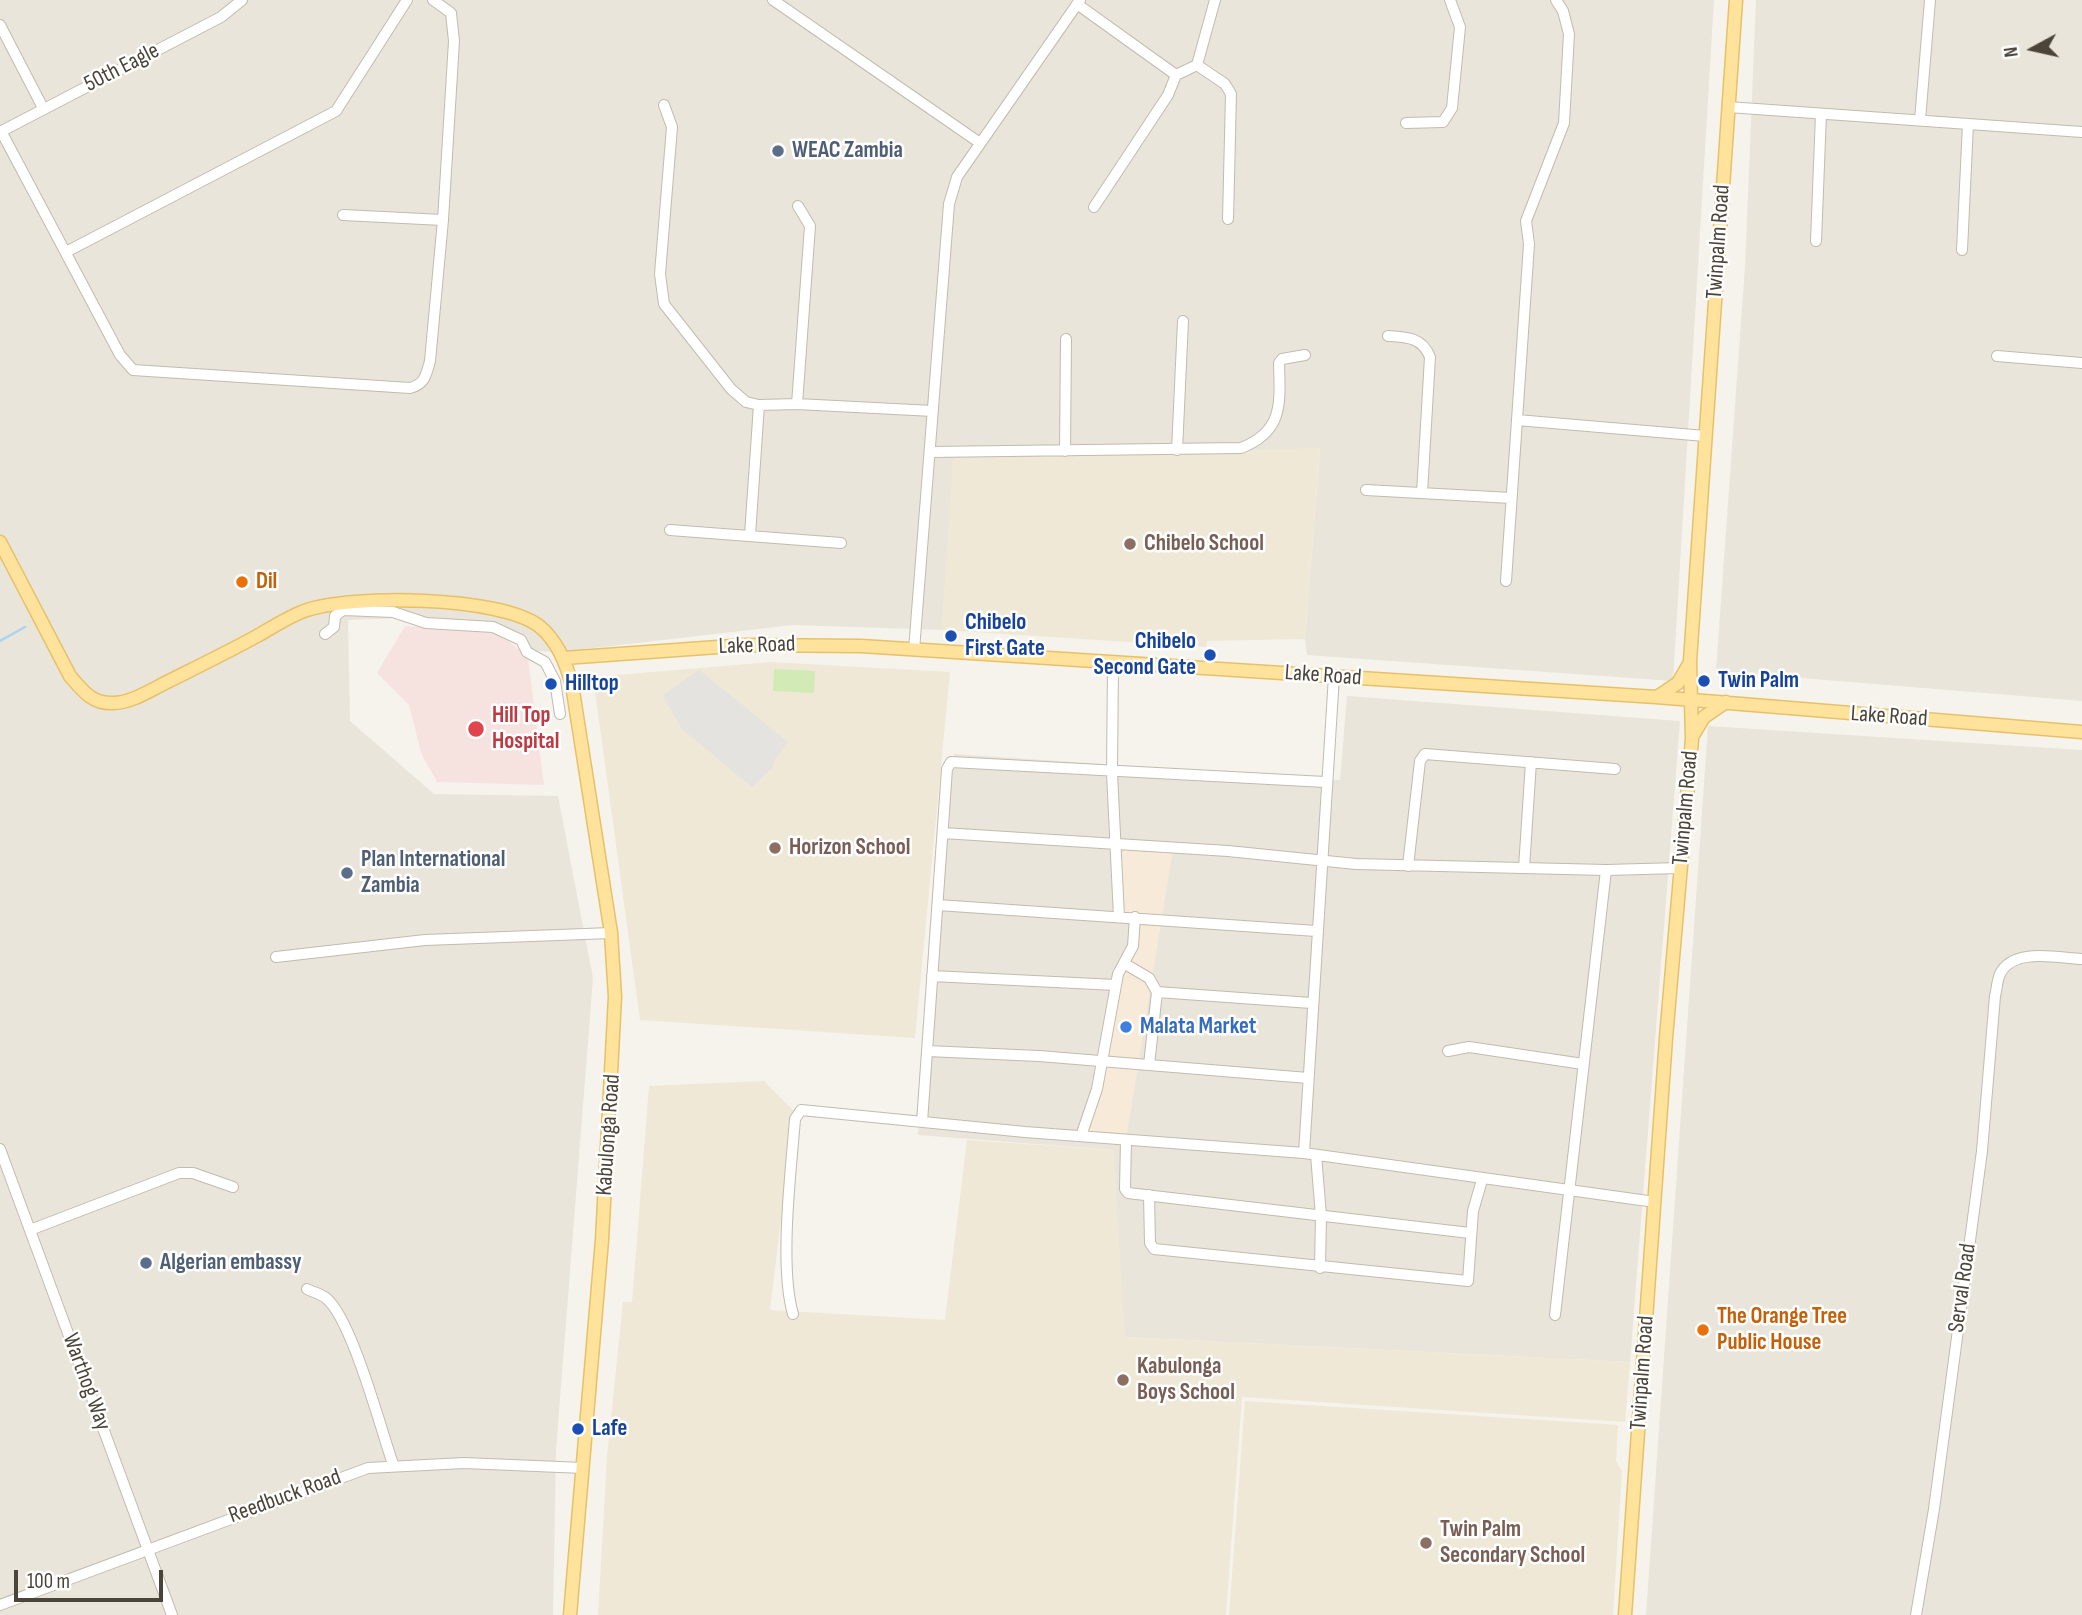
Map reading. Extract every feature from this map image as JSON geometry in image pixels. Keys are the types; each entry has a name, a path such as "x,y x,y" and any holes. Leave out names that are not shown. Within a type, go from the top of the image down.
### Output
{"main road":[{"name":"Twinpalm Road","path":"1625,1615 1680,868 1692,739 1690,661 1736,0"},
{"path":"0,542 70,676 84,693 98,702 114,704 148,691 303,611 346,600 383,599 506,612 539,627 564,659"},
{"name":"Lake Road","path":"564,659 746,645 804,644 1656,697 2082,732"},
{"name":"Kabulonga Road","path":"564,659 573,691 611,933 615,978 614,1052 570,1615"},
{"path":"1656,697 1678,683 1690,661"},
{"path":"1692,739 1704,716 1726,702"}],"street":[{"name":"50th Eagle","path":"1,131 221,17 242,0"},
{"path":"66,252 336,111 407,0"},
{"path":"1,131 120,355 133,370 410,388 419,385 425,378 430,361 443,220 454,29 450,4 433,0"},
{"path":"773,0 980,143"},
{"path":"1094,207 1168,95 1177,75 1197,65 1215,0"},
{"path":"1406,123 1443,122 1452,108 1460,27 1450,0"},
{"path":"1506,581 1528,244 1526,221 1564,123 1569,34 1563,10 1556,0"},
{"path":"1920,120 1930,0"},
{"path":"914,650 949,204 957,177 1078,2 1177,75"},
{"path":"0,25 43,108"},
{"path":"1197,65 1226,84 1230,94 1228,219"},
{"path":"664,105 672,127 660,274 664,304 732,390 747,402 759,405 797,404 933,411"},
{"path":"1728,107 2082,132"},
{"path":"1816,241 1821,114"},
{"path":"1962,250 1968,124"},
{"path":"797,404 810,226 799,206"},
{"path":"343,215 443,220"},
{"path":"1177,450 1183,321"},
{"path":"1388,336 1417,340 1426,346 1430,356 1422,493"},
{"path":"1065,451 1066,338"},
{"path":"930,452 1241,448 1256,442 1274,423 1280,404 1279,363 1282,359 1305,355"},
{"path":"1997,356 2082,363"},
{"path":"750,535 759,405"},
{"path":"1517,420 1705,436"},
{"path":"1366,490 1511,498"},
{"path":"670,530 841,543"},
{"path":"325,634 334,627 335,616 343,610 393,612 426,623 493,627 521,640 527,652 545,662 555,681 560,714"},
{"path":"1113,663 1112,773 1118,844 1119,917"},
{"path":"1304,1153 1320,859 1334,676"},
{"path":"1408,866 1422,755 1615,769"},
{"path":"922,1122 947,769 955,760 1112,773 1192,774 1325,782"},
{"path":"1524,868 1531,762"},
{"path":"943,833 1320,859 1356,864 1606,870 1680,868"},
{"path":"1555,1315 1606,870"},
{"path":"937,905 1316,931"},
{"path":"1081,1136 1103,1061 1116,985 1133,946 1135,917"},
{"path":"276,957 425,940 611,933"},
{"name":"Serval Road","path":"1916,1615 1934,1509 1982,1151 1995,996 2000,974 2010,963 2040,957 2082,959"},
{"path":"1125,964 1149,978 1157,992 1149,1065"},
{"path":"932,976 1116,985"},
{"path":"1157,992 1311,1003"},
{"path":"1448,1051 1469,1047 1583,1064"},
{"path":"927,1051 1103,1061 1308,1078"},
{"path":"793,1314 788,1265 796,1113 807,1110 1126,1140 1304,1153 1482,1180 1655,1202"},
{"path":"1126,1140 1126,1191 1470,1233"},
{"name":"Warthog Way","path":"0,1149 172,1615"},
{"path":"1316,1155 1321,1216 1320,1268"},
{"path":"30,1230 179,1173 193,1173 233,1186"},
{"path":"1149,1195 1150,1243 1154,1249 1468,1281 1470,1233 1482,1180"},
{"path":"307,1289 327,1299 336,1310 351,1343 393,1464"},
{"name":"Reedbuck Road","path":"0,1605 338,1477 393,1464 464,1462 583,1468"}],"shaded area":[{"path":"0,0 1714,0 1673,681 1307,655 1305,639 1320,449 954,458 942,630 793,625 559,652 536,651 503,628 399,618 348,620 350,721 434,794 558,796 593,978 556,1450 553,1615 0,1615"},
{"path":"1756,0 2082,0 2082,701 1716,671 1745,266"},
{"name":"Chibelo School","path":"1320,448 1305,639 1207,641 1206,647 942,630 953,458"},
{"name":"Hill Top Hospital","path":"405,626 498,633 528,657 544,785 437,782 421,753 409,705 377,673"},
{"name":"Horizon School","path":"771,662 950,672 915,1038 640,1020 593,677"},
{"path":"699,670 788,742 775,759 772,768 752,787 681,728 663,695"},
{"path":"1347,696 1680,721 1630,1362 1124,1337 1113,1150 918,1135 954,754 1340,780"},
{"path":"1708,726 2082,750 2082,1615 1646,1615"},
{"name":"Malata Market","path":"1116,845 1173,849 1126,1140 1081,1136 1135,918 1119,917"},
{"name":"Kabulonga Boys School","path":"764,1081 794,1111 770,1310 945,1320 967,1140 1113,1150 1125,1337 1630,1362 1625,1422 1242,1397 1226,1615 598,1615 607,1457 623,1302 632,1302 649,1086"},
{"name":"Twin Palm Secondary School","path":"1245,1401 1618,1425 1616,1461 1622,1471 1613,1615 1229,1615"}],"green space":[{"path":"774,669 815,671 814,693 773,691"}],"waterway":[{"path":"0,641 25,627"}],"place":[{"name":"WEAC Zambia","path":"778,151"},
{"name":"Chibelo School","path":"1130,544"},
{"name":"Dil","path":"242,582"},
{"name":"Chibelo First Gate","path":"951,636"},
{"name":"Chibelo Second Gate","path":"1210,655"},
{"name":"Twin Palm","path":"1704,681"},
{"name":"Hilltop","path":"551,684"},
{"name":"Hill Top Hospital","path":"476,729"},
{"name":"Horizon School","path":"775,848"},
{"name":"Plan International Zambia","path":"347,873"},
{"name":"Malata Market","path":"1126,1027"},
{"name":"Algerian embassy","path":"146,1263"},
{"name":"The Orange Tree Public House","path":"1703,1330"},
{"name":"Kabulonga Boys School","path":"1123,1380"},
{"name":"Lafe","path":"578,1429"},
{"name":"Twin Palm Secondary School","path":"1426,1543"}]}
